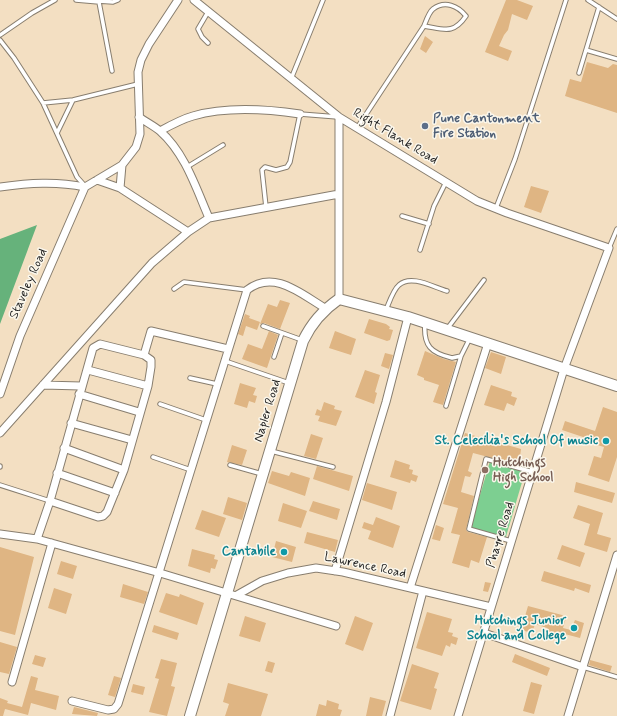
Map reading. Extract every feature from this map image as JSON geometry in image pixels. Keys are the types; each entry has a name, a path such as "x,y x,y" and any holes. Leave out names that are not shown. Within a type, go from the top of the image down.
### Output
{"street":[{"path":"0,187 30,183 62,182 85,186 122,165 136,147 140,134 138,72 141,60 149,44 178,0"},
{"name":"Right Flank Road","path":"194,0 339,117 477,201 609,248"},
{"path":"160,131 193,116 212,112 250,110 300,114"},
{"path":"139,117 160,131 175,147 187,166 209,218"},
{"path":"339,117 339,299 408,317 617,386"},
{"path":"120,188 122,165"},
{"path":"97,180 120,188 188,232"},
{"name":"Staveley Road","path":"0,394 20,336 85,186"},
{"path":"0,433 152,264 188,232 209,218 339,194"},
{"name":"Phayre Road","path":"458,716 564,369 609,248"},
{"path":"72,701 108,710 114,709 118,704 247,290 255,283 264,281 288,285 325,308"},
{"name":"Napler Road","path":"190,716 232,594 263,474 303,341 311,325 325,308 339,299"},
{"path":"335,571 386,402 408,317"},
{"path":"144,355 151,331 228,349"},
{"path":"410,588 488,343"},
{"path":"37,539 50,501 81,386 88,370 93,348 100,344 144,355 151,360 152,367 148,386 139,412 124,470 107,512 103,516 98,517 50,501"},
{"path":"88,370 148,386"},
{"path":"43,385 81,386"},
{"path":"79,394 139,412"},
{"path":"71,423 132,440"},
{"path":"64,448 124,470"},
{"path":"57,473 114,493"},
{"path":"0,534 37,539 52,543 232,594 336,626"},
{"path":"12,682 52,543"},
{"path":"568,716 617,555"},
{"name":"Lawrence Road","path":"232,594 262,581 288,573 316,568 335,571 491,607"},
{"path":"390,716 423,591"},
{"path":"484,634 582,667"}],"lane":[{"path":"0,35 32,13 55,0"},
{"path":"76,0 113,2 118,0"},
{"path":"291,79 323,0"},
{"path":"496,208 515,158 566,0"},
{"path":"588,0 617,19"},
{"path":"98,1 112,71"},
{"path":"357,128 424,26 432,9 439,5 450,4 459,8 466,16 460,25 450,30 424,26"},
{"path":"579,73 599,7"},
{"path":"208,12 198,29 202,37 208,43"},
{"path":"0,40 14,58 43,104 77,177 85,186"},
{"path":"586,50 617,59"},
{"path":"43,104 73,100 138,84"},
{"path":"57,133 73,100"},
{"path":"266,207 262,170 265,167 276,170 287,167 290,162 300,114 339,117"},
{"path":"187,166 223,145"},
{"path":"420,250 434,206 446,182"},
{"path":"402,216 429,224"},
{"path":"609,248 617,229"},
{"path":"386,311 398,285 407,281 413,280 447,291"},
{"path":"447,330 484,280"},
{"path":"174,289 184,282 247,290"},
{"path":"425,323 425,338 431,350 452,358 461,356"},
{"path":"263,326 303,341"},
{"path":"274,357 282,333"},
{"path":"446,406 461,356 470,338"},
{"path":"224,361 290,383"},
{"path":"190,378 217,384"},
{"path":"160,404 206,420"},
{"path":"270,451 333,466"},
{"path":"153,458 191,470"},
{"path":"512,541 469,529 486,459 533,472"},
{"path":"230,465 263,474"},
{"path":"0,485 50,501"},
{"path":"582,667 617,678"}],"green space":[{"path":"37,225 0,324 0,239"},
{"path":"490,461 525,472 505,540 470,529"}],"building":[{"path":"506,0 517,0 533,6 527,20 512,14 508,30 499,46 512,51 508,61 485,52"},
{"path":"425,36 433,42 426,53 420,49"},
{"path":"587,62 608,68 613,64 617,65 617,113 565,96 570,79 581,82"},
{"path":"531,186 549,191 541,213 524,207"},
{"path":"280,300 290,303 280,329 264,323 260,324 268,304 277,307"},
{"path":"245,314 250,316 249,318 260,322 257,330 246,326 243,336 238,334"},
{"path":"369,319 386,324 390,327 389,329 393,330 390,340 387,341 364,333"},
{"path":"269,331 278,335 267,368 242,359 248,344 262,349"},
{"path":"335,331 356,339 351,355 329,348"},
{"path":"425,351 456,362 443,405 433,402 439,385 424,380 424,378 417,375"},
{"path":"491,352 506,357 501,374 485,368"},
{"path":"385,353 393,355 389,369 381,366"},
{"path":"365,370 380,375 375,392 377,393 374,404 355,397"},
{"path":"240,383 256,388 253,395 257,396 255,403 249,401 247,408 234,404"},
{"path":"491,385 512,392 511,396 517,398 514,406 507,403 504,411 484,405"},
{"path":"324,402 335,406 334,409 342,411 336,426 318,421 320,416 315,415 317,409 321,411"},
{"path":"603,407 617,412 617,457 609,482 588,475 594,456 601,458 604,447 594,444 595,441 562,430 565,421 595,431"},
{"path":"465,433 521,449 519,465 473,453 468,471 472,473 470,477 465,476 461,492 474,496 466,530 468,532 487,537 479,563 471,560 469,568 452,563 460,535 451,533 458,508 443,504"},
{"path":"311,434 323,438 316,459 304,456"},
{"path":"232,445 247,450 242,465 227,462"},
{"path":"395,460 410,465 409,469 413,470 412,474 418,476 416,482 411,480 410,483 390,477"},
{"path":"317,466 353,476 349,491 313,479"},
{"path":"272,471 289,476 291,472 310,478 305,496 268,483"},
{"path":"576,482 615,493 612,503 574,492"},
{"path":"367,483 397,492 392,510 362,500"},
{"path":"228,497 247,503 242,520 223,514"},
{"path":"313,501 340,509 337,520 309,511"},
{"path":"283,503 307,511 301,528 278,521"},
{"path":"578,505 603,513 597,534 611,538 607,552 584,545 590,524 573,518"},
{"path":"202,510 226,518 219,537 195,529"},
{"path":"376,517 400,526 393,548 368,539 371,531 362,528 364,522 373,525"},
{"path":"436,525 444,528 440,541 432,539"},
{"path":"307,532 338,540 335,552 304,543"},
{"name":"Cantabile","path":"276,541 296,547 292,562 272,557"},
{"path":"562,545 585,553 580,567 557,559"},
{"path":"0,547 34,557 15,635 0,631"},
{"path":"192,549 215,555 214,559 218,560 215,569 211,568 210,573 188,566"},
{"path":"61,561 77,566 73,579 57,574"},
{"path":"544,571 591,585 589,593 575,588 574,591 541,581"},
{"path":"485,582 491,583 488,592 483,591"},
{"path":"123,584 148,592 144,604 120,597"},
{"path":"54,588 72,594 66,614 48,608"},
{"path":"166,593 179,597 180,594 204,603 197,625 159,612"},
{"path":"528,606 562,615 566,618 563,628 571,630 575,620 584,623 580,638 557,632 555,640 545,637 547,628 535,624 532,633 521,630"},
{"path":"427,612 452,619 448,632 453,633 452,636 458,638 456,645 451,643 450,647 446,645 442,656 416,648"},
{"path":"245,616 266,623 260,642 239,636"},
{"path":"355,616 373,623 363,651 345,644"},
{"path":"154,625 179,633 177,640 152,632"},
{"path":"0,642 17,647 9,674 0,672"},
{"path":"515,654 550,668 547,676 512,662"},
{"path":"35,655 46,658 43,667 32,664"},
{"path":"161,659 177,663 171,686 175,687 167,716 149,712 159,679 155,678"},
{"path":"590,660 612,666 610,672 589,665"},
{"path":"268,661 275,663 272,673 265,671"},
{"path":"412,664 439,673 434,688 437,689 431,710 400,701"},
{"path":"31,676 38,678 35,690 59,696 56,710 31,703 28,715 5,709 3,716 0,716 0,698 8,701 7,703 22,707"},
{"path":"114,676 121,678 115,697 108,695"},
{"path":"531,682 542,685 534,714 523,711"},
{"path":"228,683 268,694 261,716 225,716 229,704 223,702"},
{"path":"133,684 145,687 143,695 131,692"},
{"path":"370,697 386,701 382,716 366,716"},
{"path":"327,700 339,704 338,709 342,710 340,716 316,716 319,704 326,706"},
{"path":"74,707 98,713 97,716 72,714"}],"place":[{"name":"Pune Cantonment Fire Station","path":"425,126"},
{"name":"St. Celecilia's School Of music","path":"606,441"},
{"name":"Hutchings High School","path":"485,470"},
{"name":"Cantabile","path":"284,552"},
{"name":"Hutchings Junior School and College","path":"574,628"}]}
